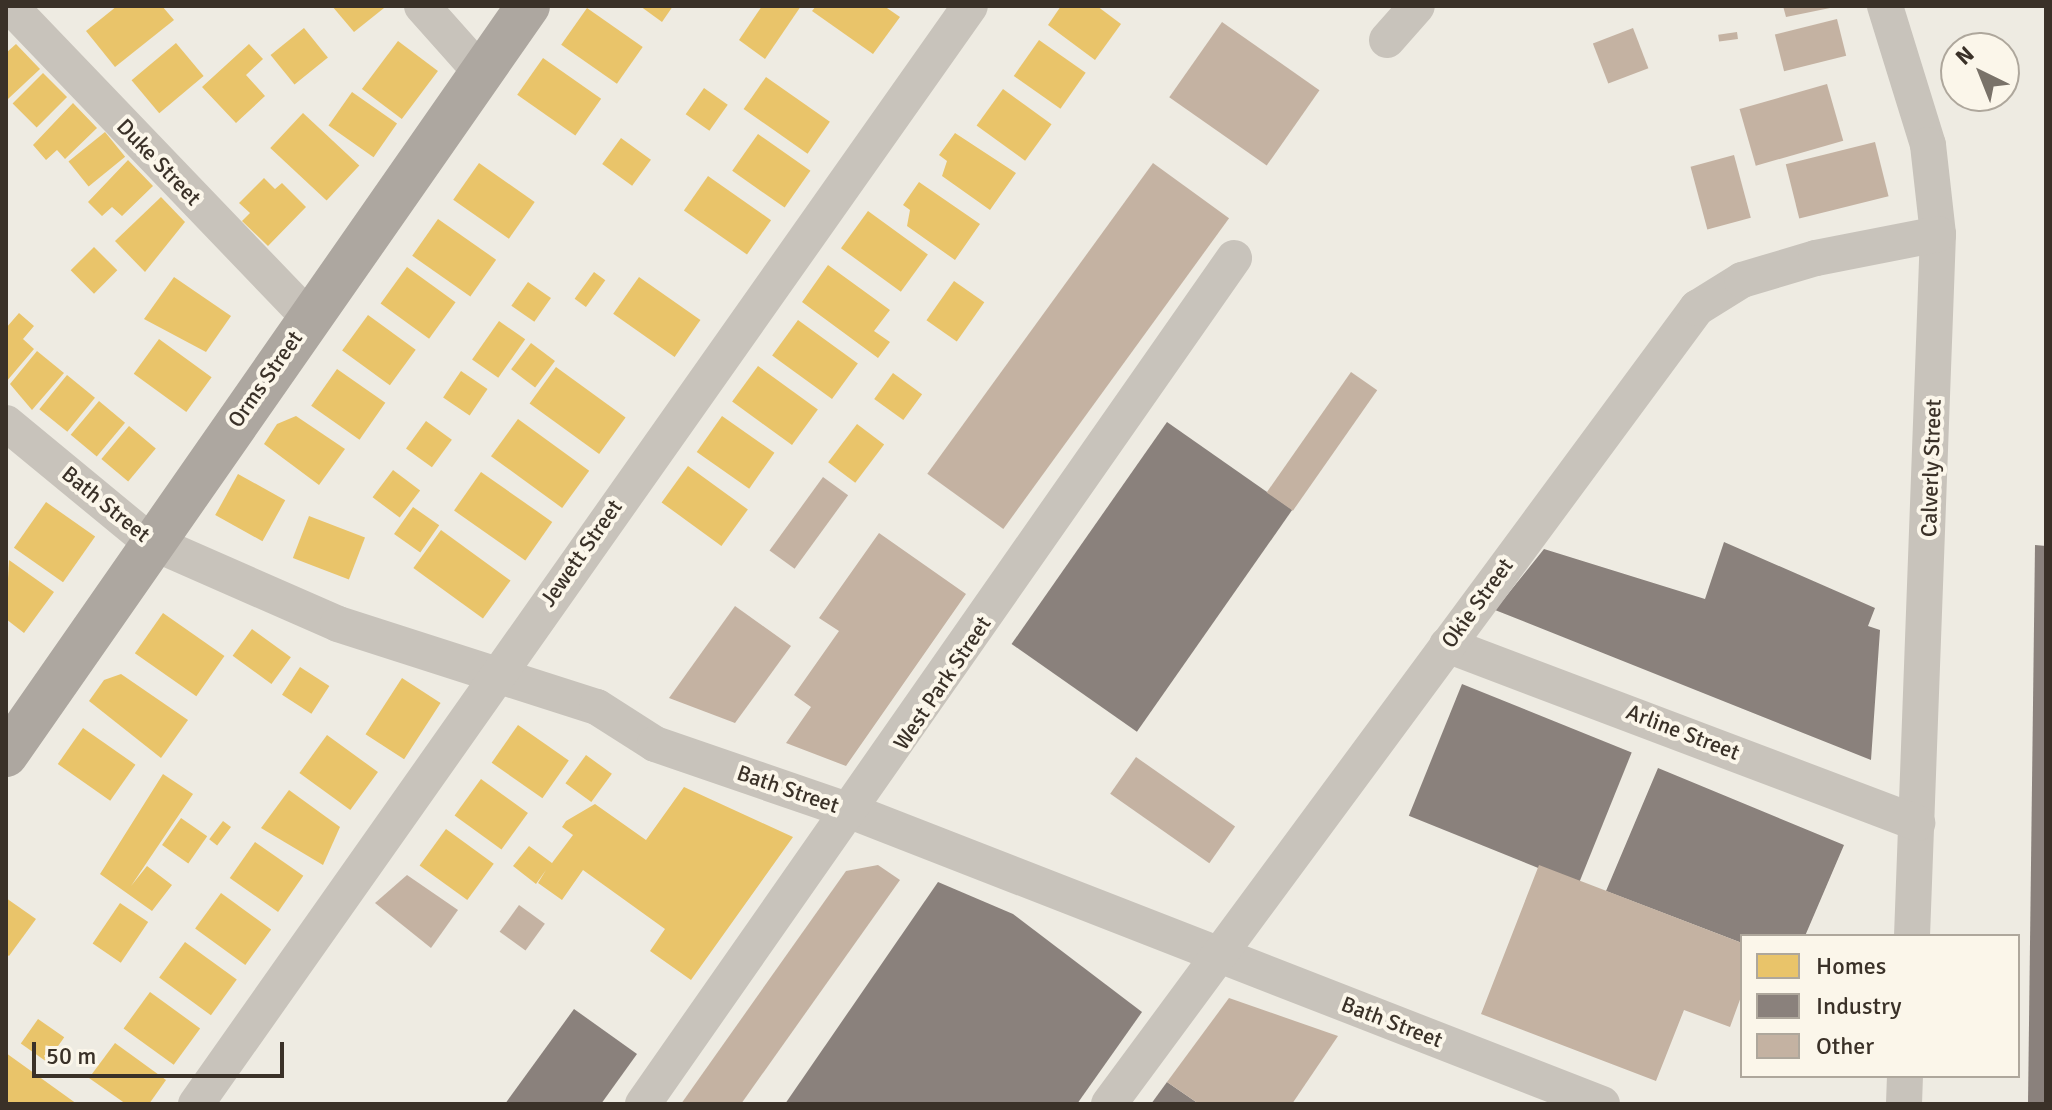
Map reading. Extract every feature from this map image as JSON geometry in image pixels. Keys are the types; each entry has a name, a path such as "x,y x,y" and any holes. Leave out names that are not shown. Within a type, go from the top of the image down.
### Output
{"main road":[{"name":"Orms Street","path":"6,755 149,541 528,6"}],"street":[{"name":"Duke Street","path":"10,6 308,317"},
{"path":"422,6 480,71"},
{"name":"Jewett Street","path":"196,1104 970,6"},
{"path":"1387,40 1417,6"},
{"name":"Calverly Street","path":"1885,6 1928,145 1938,234 1912,934"},
{"name":"Okie Street","path":"1109,1104 1212,956 1697,308 1742,280 1816,258 1938,234"},
{"name":"West Park Street","path":"643,1104 853,812 1234,258"},
{"name":"Bath Street","path":"6,423 149,541 338,624 597,707 655,744 853,812 1212,956 1602,1104"},
{"name":"Arline Street","path":"1447,645 1917,823"},
{"path":"1904,1104 1905,1078"}],"building: Homes":[{"path":"117,6 162,6 174,20 115,67 86,31"},
{"path":"332,6 383,6 384,8 354,32"},
{"path":"640,6 673,6 662,22"},
{"path":"762,6 801,6 765,59 739,40"},
{"path":"816,6 884,6 900,17 873,54 812,11"},
{"path":"1061,6 1097,6 1121,24 1095,60 1048,25"},
{"path":"587,8 643,47 617,84 561,45"},
{"path":"304,28 328,58 294,85 271,55"},
{"path":"1039,40 1086,73 1060,109 1014,76"},
{"path":"398,41 438,71 402,119 362,89"},
{"path":"176,43 204,76 159,113 132,80"},
{"path":"16,44 40,69 8,99 6,53"},
{"path":"249,44 263,59 246,75 265,96 236,123 202,87"},
{"path":"543,58 601,99 575,136 517,95"},
{"path":"43,73 67,97 37,127 13,103"},
{"path":"766,77 830,122 808,154 744,109"},
{"path":"704,88 728,105 709,131 686,114"},
{"path":"1003,89 1052,124 1025,161 977,125"},
{"path":"352,92 397,124 374,157 328,126"},
{"path":"73,103 97,128 65,159 57,150 46,160 33,145"},
{"path":"303,113 359,166 327,201 270,148"},
{"path":"105,132 125,157 89,186 68,162"},
{"path":"955,133 1016,173 990,210 942,176 947,161 939,155"},
{"path":"758,134 810,171 785,208 732,171"},
{"path":"621,138 651,160 632,186 602,164"},
{"path":"128,160 153,186 122,216 112,207 102,216 88,202"},
{"path":"479,163 535,202 509,239 453,200"},
{"path":"708,176 771,220 747,255 684,210"},
{"path":"264,178 275,189 282,183 306,207 268,246 242,221 250,213 239,203"},
{"path":"919,182 980,224 955,260 907,226 910,210 903,205"},
{"path":"161,197 185,222 145,272 115,241"},
{"path":"868,211 928,254 901,292 841,248"},
{"path":"438,219 496,260 470,297 412,256"},
{"path":"94,247 117,270 94,294 71,270"},
{"path":"828,265 890,310 874,331 890,342 878,358 802,302"},
{"path":"407,267 456,302 429,339 381,303"},
{"path":"594,272 605,280 586,307 575,299"},
{"path":"174,277 231,316 206,352 144,319"},
{"path":"639,277 700,320 675,357 613,314"},
{"path":"954,281 984,302 957,342 926,320"},
{"path":"528,282 551,298 534,322 511,306"},
{"path":"19,313 34,326 23,339 34,349 6,382 6,328"},
{"path":"368,315 416,350 390,385 342,351"},
{"path":"798,320 858,363 832,399 772,356"},
{"path":"499,321 525,339 498,378 472,360"},
{"path":"159,339 212,377 186,412 134,374"},
{"path":"531,343 555,361 535,387 511,369"},
{"path":"37,351 64,373 32,410 10,384"},
{"path":"758,366 818,409 792,445 732,402"},
{"path":"556,367 626,418 599,454 530,403"},
{"path":"337,369 385,403 360,440 311,406"},
{"path":"461,371 488,389 470,415 443,398"},
{"path":"893,373 922,394 903,420 874,399"},
{"path":"67,375 95,398 67,432 39,409"},
{"path":"99,401 125,423 97,457 71,435"},
{"path":"296,416 345,449 319,485 264,444 277,424"},
{"path":"722,416 774,453 749,489 697,452"},
{"path":"518,419 589,471 562,508 491,456"},
{"path":"426,421 452,440 432,467 406,449"},
{"path":"857,424 884,444 855,483 828,462"},
{"path":"129,426 156,448 128,481 101,459"},
{"path":"688,466 748,509 721,546 662,502"},
{"path":"393,470 420,490 400,518 373,497"},
{"path":"481,472 552,522 525,560 454,511"},
{"path":"238,474 285,500 262,541 215,515"},
{"path":"46,502 95,536 63,582 14,548"},
{"path":"413,507 439,525 420,552 394,534"},
{"path":"309,516 365,538 349,580 293,558"},
{"path":"441,530 511,581 483,619 413,568"},
{"path":"9,560 54,592 24,633 6,619"},
{"path":"163,613 224,656 196,696 135,653"},
{"path":"252,629 291,657 271,684 233,656"},
{"path":"300,667 329,686 311,714 282,695"},
{"path":"121,674 188,720 161,758 89,701 104,680"},
{"path":"402,678 441,703 404,759 366,734"},
{"path":"518,725 569,761 542,798 492,763"},
{"path":"83,728 135,765 110,801 58,764"},
{"path":"327,735 378,772 350,810 299,773"},
{"path":"586,755 612,774 591,802 565,783"},
{"path":"163,774 193,794 131,886 147,866 172,885 152,911 100,874"},
{"path":"481,779 528,813 501,849 455,815"},
{"path":"684,787 793,837 691,980 650,951 665,929 583,870 562,900 538,883 546,870 536,884 513,866 529,846 552,863 573,835 562,827 566,821 595,804 646,840"},
{"path":"289,790 340,827 323,865 261,828"},
{"path":"181,818 207,836 188,863 162,845"},
{"path":"223,821 231,827 217,845 209,839"},
{"path":"446,829 494,864 467,900 420,865"},
{"path":"255,842 303,876 278,912 230,878"},
{"path":"221,893 271,929 245,965 195,929"},
{"path":"6,898 36,919 9,956 6,954"},
{"path":"120,903 148,922 121,963 93,944"},
{"path":"185,942 237,980 211,1015 159,978"},
{"path":"150,992 200,1028 174,1065 124,1028"},
{"path":"38,1019 64,1037 47,1062 21,1044"},
{"path":"115,1043 166,1080 149,1104 126,1104 89,1078"},
{"path":"6,1053 77,1104 6,1104"}],"building: Industry":[{"path":"1167,422 1292,510 1137,732 1012,644"},
{"path":"1724,542 1875,608 1868,626 1880,630 1871,760 1495,610 1544,549 1705,599"},
{"path":"2035,545 2046,546 2046,1104 2028,1104"},
{"path":"1462,684 1632,753 1578,884 1409,816"},
{"path":"1658,768 1844,845 1806,934 1740,934 1740,942 1606,891"},
{"path":"938,882 1013,914 1142,1012 1077,1104 785,1104"},
{"path":"574,1009 637,1054 601,1104 505,1104"},
{"path":"1167,1082 1199,1104 1151,1104"}],"building: Other":[{"path":"1783,6 1835,6 1835,7 1786,17"},
{"path":"1837,19 1846,56 1784,71 1775,34"},
{"path":"1222,22 1319,90 1267,166 1169,97"},
{"path":"1633,28 1648,68 1608,84 1593,43"},
{"path":"1737,32 1738,39 1719,42 1718,35"},
{"path":"1827,84 1843,141 1756,166 1740,109"},
{"path":"1875,142 1889,196 1799,219 1786,164"},
{"path":"1734,155 1751,218 1707,229 1691,167"},
{"path":"1153,163 1229,218 1003,529 927,474"},
{"path":"1351,372 1377,390 1293,511 1267,492"},
{"path":"823,477 848,495 795,569 770,551"},
{"path":"879,533 966,594 846,766 786,743 811,707 794,695 839,631 819,618"},
{"path":"735,606 791,646 735,723 669,698"},
{"path":"1136,757 1235,826 1209,863 1110,794"},
{"path":"878,865 900,880 741,1104 681,1104 846,871"},
{"path":"1539,865 1740,942 1740,1000 1730,1027 1684,1010 1656,1081 1481,1014"},
{"path":"407,875 458,910 431,948 375,903"},
{"path":"519,905 545,924 525,951 500,932"},
{"path":"1229,998 1338,1036 1292,1104 1199,1104 1167,1082"}]}
